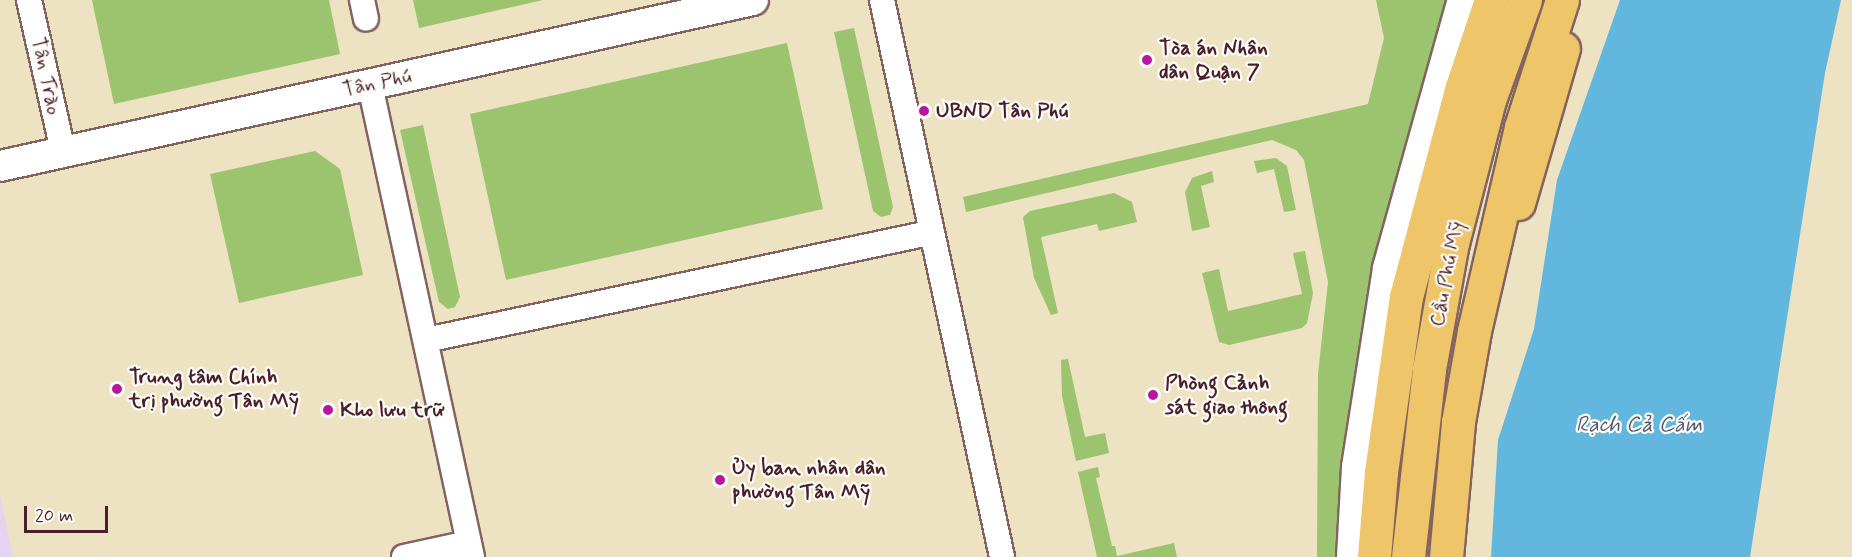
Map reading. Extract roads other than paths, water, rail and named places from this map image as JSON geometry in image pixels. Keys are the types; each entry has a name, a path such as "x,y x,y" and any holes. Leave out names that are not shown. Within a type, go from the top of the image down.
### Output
{"main road":[{"name":"Cầu Phú Mỹ","path":"1374,557 1381,472 1406,297 1462,87 1491,0"},
{"name":"Cầu Phú Mỹ","path":"1408,557 1429,369 1452,243 1489,100 1525,0"},
{"name":"Cầu Phú Mỹ","path":"1446,557 1458,422 1481,297 1521,127 1562,0"},
{"path":"1460,557 1473,429 1488,340 1517,208 1578,0"}],"street":[{"name":"Tân Trào","path":"29,0 63,151"},
{"name":"Tân Phú","path":"0,165 753,0"},
{"path":"882,0 930,233 1002,557"},
{"path":"1352,557 1357,467 1389,268 1463,0"},
{"path":"370,85 470,550 404,557"},
{"path":"426,340 930,233"}],"water":[{"name":"Rạch Cả Cấm","path":"1620,0 1841,0 1825,73 1750,557 1491,557 1498,440 1534,329 1557,180"}],"place":[{"name":"Tòa án Nhân dân Quận 7","path":"1147,60"},
{"name":"UBND Tân Phú","path":"924,111"},
{"name":"Trung tâm Chính trị phường Tân Mỹ","path":"117,389"},
{"name":"Phòng Cảnh sát giao thông","path":"1153,395"},
{"name":"Kho lưu trữ","path":"328,410"},
{"name":"Ủy ban nhân dân phường Tân Mỹ","path":"720,480"}]}
